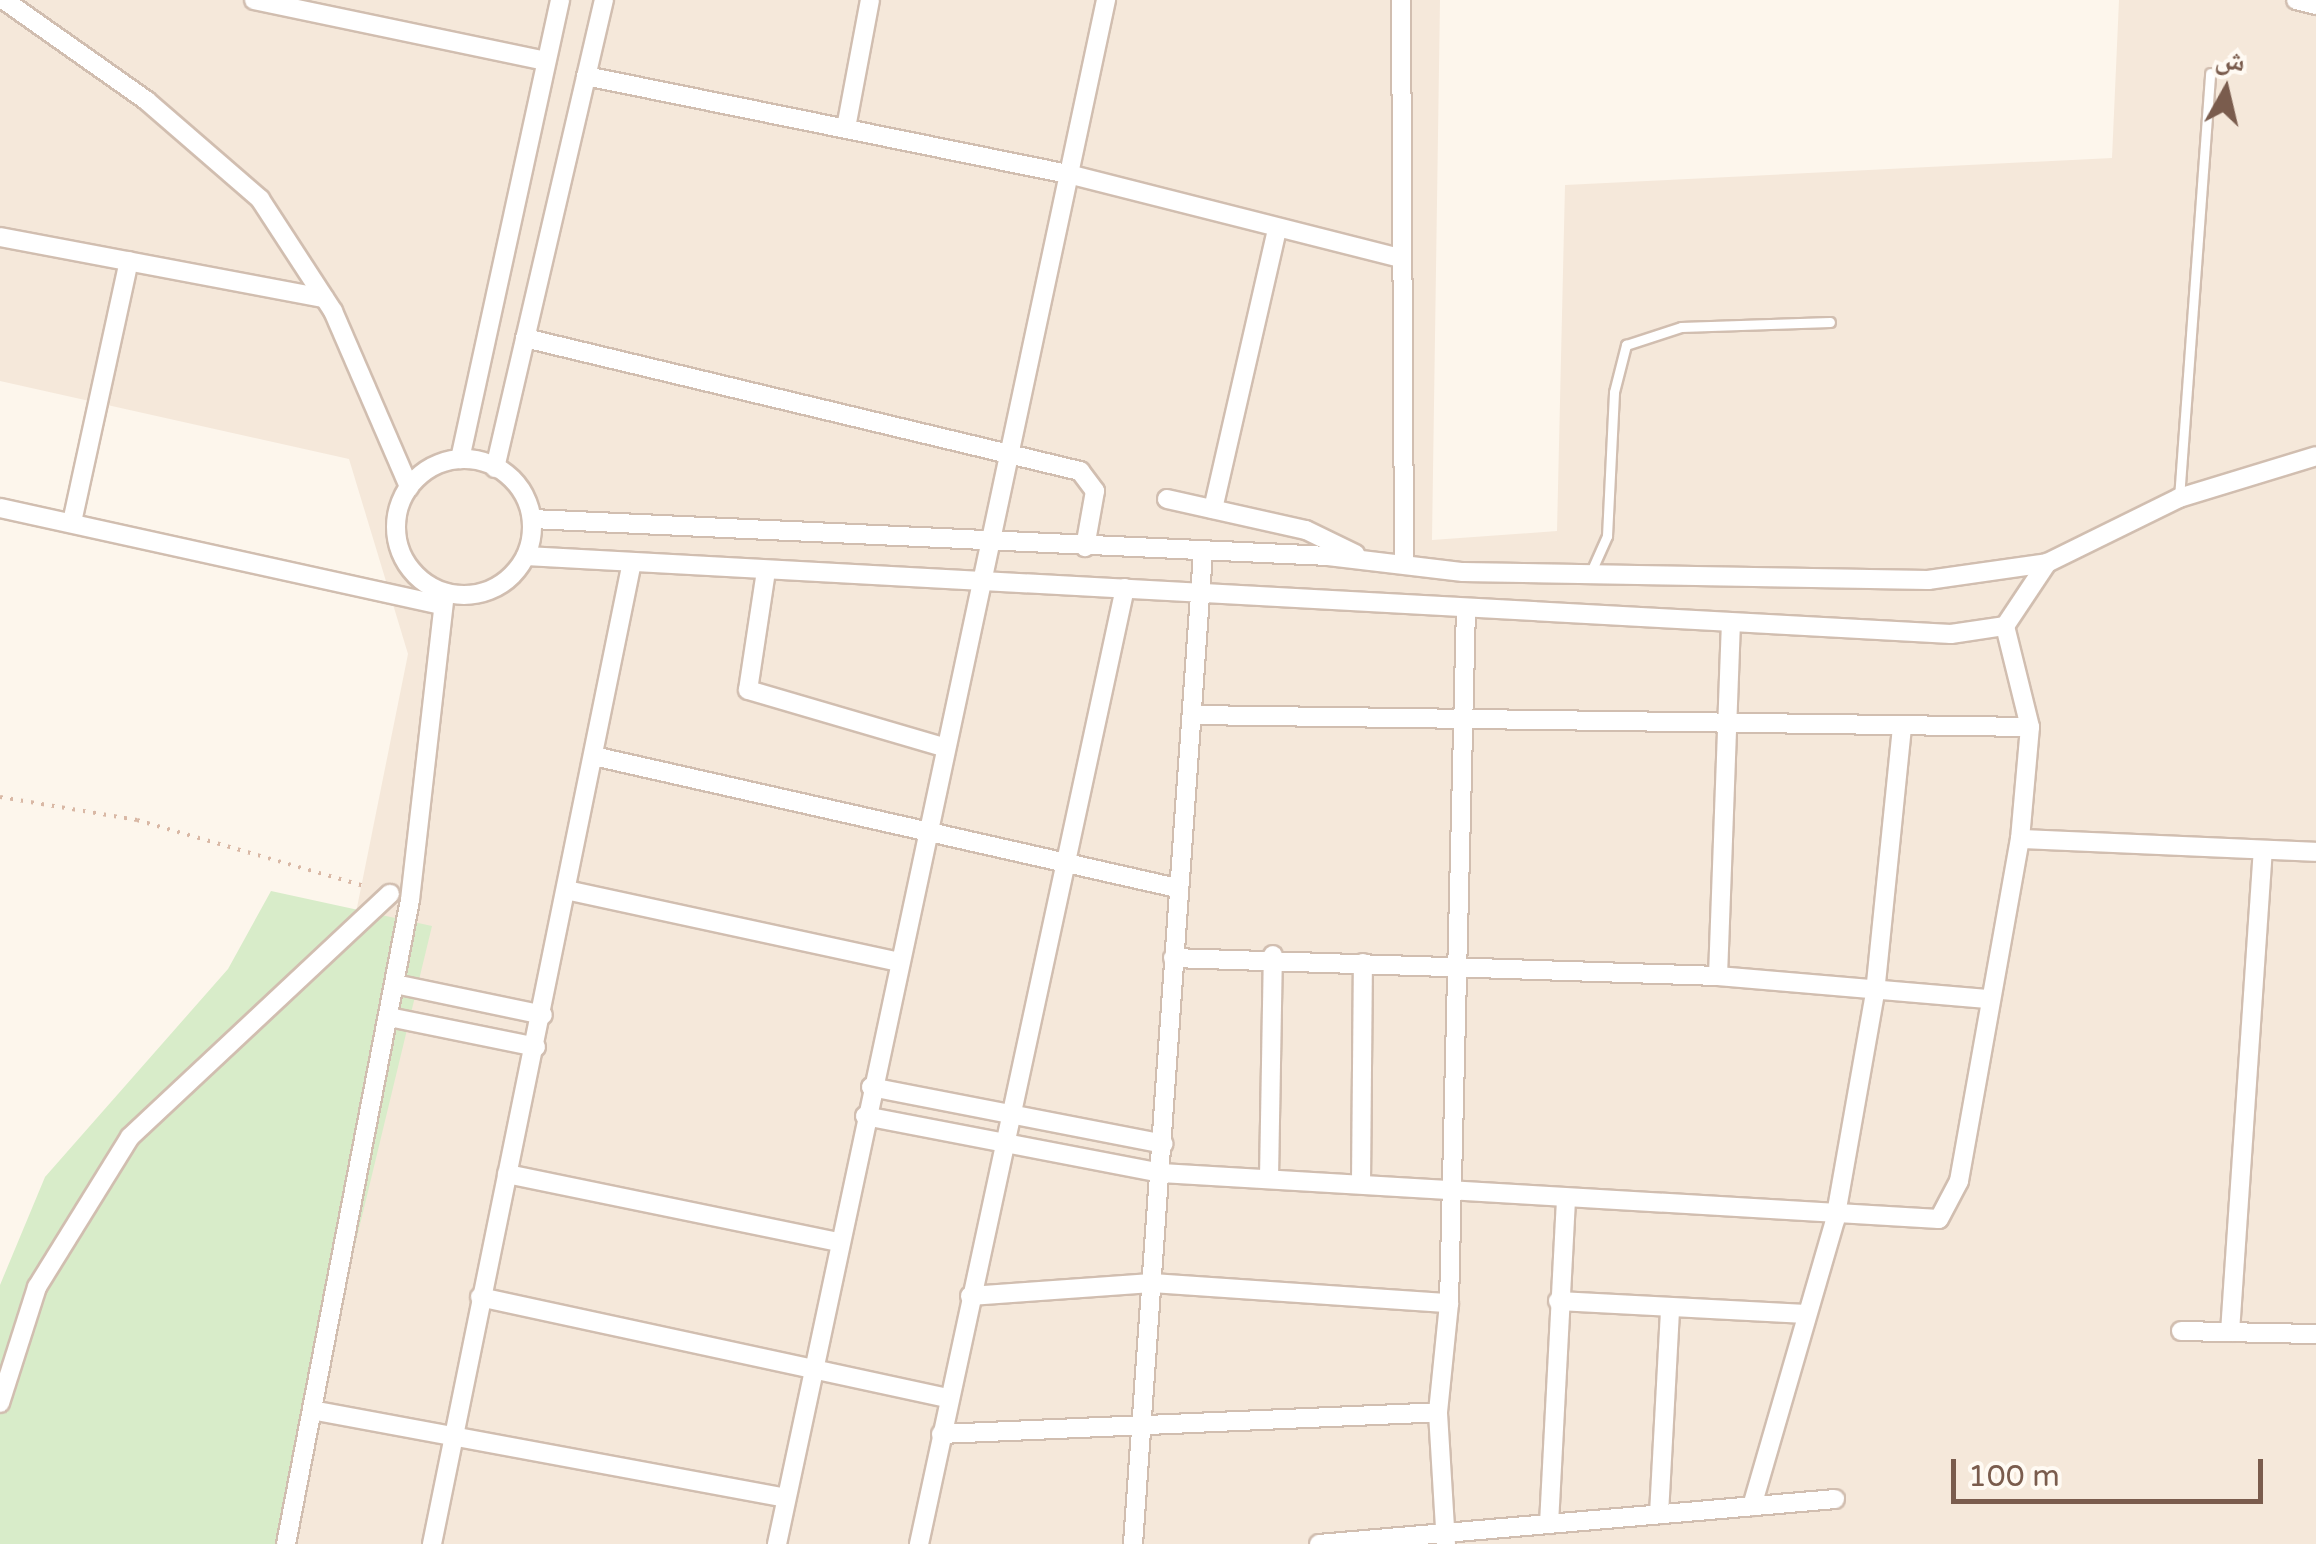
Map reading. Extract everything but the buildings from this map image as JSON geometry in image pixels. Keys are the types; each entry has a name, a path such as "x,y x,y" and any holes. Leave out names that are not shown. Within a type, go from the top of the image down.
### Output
{"street":[{"path":"4,0 147,101 260,199 324,298 409,486"},
{"path":"254,0 546,61"},
{"path":"460,459 560,0"},
{"path":"494,468 604,0"},
{"path":"846,128 870,0"},
{"path":"777,1544 1002,453 1072,175 1106,0"},
{"path":"1401,0 1404,562"},
{"path":"2296,0 2316,5"},
{"path":"586,76 1072,175 1400,258"},
{"path":"1213,509 1277,229"},
{"path":"0,237 324,298"},
{"path":"72,522 129,261"},
{"path":"524,338 1002,453 1090,478 1085,547"},
{"path":"532,519 987,539 1590,574 1928,580 2047,563 2179,498 2316,456"},
{"path":"0,508 444,599 486,592 526,556 532,519 524,495 494,468 460,459 409,486 398,510 404,561 444,599"},
{"path":"1167,499 1306,530 1365,559"},
{"path":"1133,1544 1202,552"},
{"path":"526,556 766,571 976,578 1730,624 1951,634 2005,626"},
{"path":"432,1544 480,1297 572,891 632,562"},
{"path":"865,1116 1161,1172 1451,1188 1922,1224 1952,1207 1986,999 2020,840 2030,727 2005,626 2047,563"},
{"path":"766,571 748,690 940,746"},
{"path":"919,1544 1062,866 1126,588"},
{"path":"286,1544 317,1412 395,984 444,599"},
{"path":"1446,1539 1438,1412 1449,1303 1466,608"},
{"path":"1718,976 1730,624"},
{"path":"1192,715 2030,727"},
{"path":"1752,1506 1802,1314 1835,1220 1875,993 1902,725"},
{"path":"598,758 922,836 1177,888"},
{"path":"2020,840 2316,852"},
{"path":"2230,1332 2264,850"},
{"path":"572,891 895,960"},
{"path":"0,1403 38,1287 130,1137 390,894"},
{"path":"1173,958 1273,956 1455,970 1718,976 1875,993 1986,999"},
{"path":"1269,1178 1273,956"},
{"path":"1361,1183 1363,963"},
{"path":"395,984 543,1016"},
{"path":"389,1017 536,1046"},
{"path":"871,1087 1163,1144"},
{"path":"507,1174 839,1242"},
{"path":"1549,1524 1566,1198"},
{"path":"970,1296 1152,1282 1449,1303"},
{"path":"480,1297 948,1398"},
{"path":"1558,1301 1670,1311 1802,1314"},
{"path":"1659,1514 1670,1311"},
{"path":"2181,1331 2316,1334"},
{"path":"317,1412 454,1430 785,1498"},
{"path":"941,1434 1438,1412"},
{"path":"1320,1544 1446,1539 1549,1524 1834,1498"}],"lane":[{"path":"2179,498 2210,73"},
{"path":"1590,574 1607,536 1614,392 1626,345 1681,328 1830,322"}],"path":[{"path":"0,797 137,820 390,894"}],"shaded area":[{"path":"0,0 1440,0 1432,540 1557,531 1565,185 2112,158 2119,0 2316,0 2316,1544 229,1544 408,654 349,459 0,381"}],"green space":[{"path":"271,891 432,926 283,1544 0,1544 0,1285 45,1177 228,969"}]}
